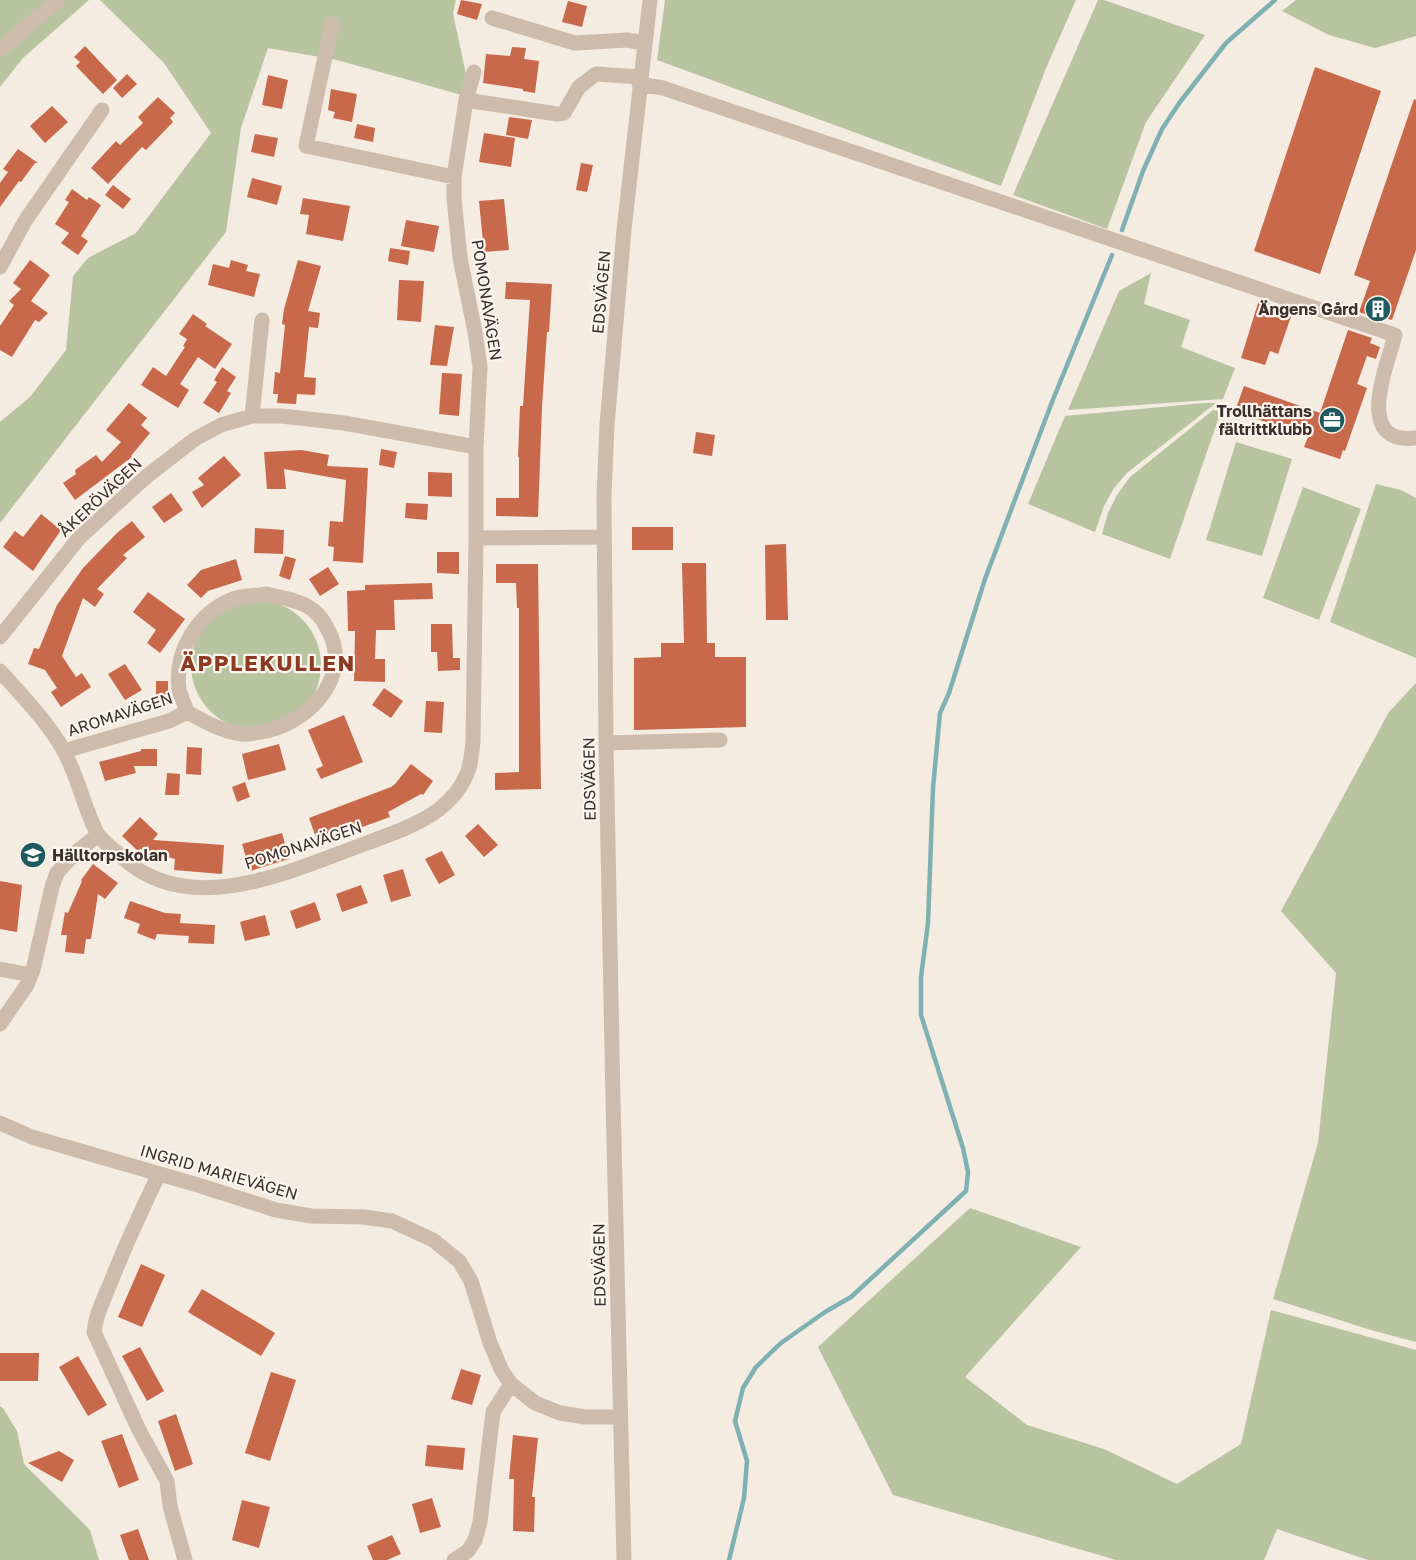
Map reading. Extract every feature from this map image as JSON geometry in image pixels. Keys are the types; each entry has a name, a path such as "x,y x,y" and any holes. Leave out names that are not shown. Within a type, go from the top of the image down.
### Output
{"street":[{"path":"0,50 58,0"},
{"name":"EDSVÄGEN","path":"624,1560 606,743 604,537 607,425 624,230 650,0"},
{"path":"492,18 575,43 627,40 644,43"},
{"path":"332,24 306,146 454,177"},
{"name":"POMONAVÄGEN","path":"0,671 21,694 64,751 98,835 128,863 160,881 195,887 227,887 260,881 404,829 426,819 442,808 451,798 469,769 473,742 476,447 480,367 460,258 454,177 466,100 474,72"},
{"path":"466,100 557,114 564,113 579,87 596,74 640,80 1395,336 1377,403 1379,418 1388,432 1396,438 1416,438"},
{"path":"0,267 25,221 102,110"},
{"path":"252,416 262,320"},
{"name":"ÅKERÖVÄGEN","path":"0,637 79,537 147,476 195,439 221,425 252,416 281,416 344,423 476,447"},
{"path":"476,538 604,537"},
{"name":"AROMAVÄGEN","path":"266,594 293,600 312,608 325,622 334,645 335,665 329,685 316,704 294,721 271,731 243,735 210,725 187,712 179,690 180,661 190,634 211,611 234,598 266,594"},
{"name":"AROMAVÄGEN","path":"64,751 169,721 187,712"},
{"path":"606,743 720,740"},
{"path":"0,1024 27,986 57,873 74,854 98,835"},
{"path":"0,969 31,975"},
{"name":"INGRID MARIEVÄGEN","path":"0,1123 32,1137 276,1210 310,1216 364,1217 392,1221 433,1240 459,1261 471,1281 490,1343 502,1371 511,1384 535,1403 560,1413 585,1417 620,1417"},
{"path":"159,1174 123,1252 96,1319 94,1332 139,1430 167,1481 170,1506 184,1560"},
{"path":"454,1560 468,1551 475,1540 480,1522 493,1412 511,1384"}],"green space":[{"path":"0,0 89,0 23,58 0,87"},
{"path":"100,0 456,0 453,13 467,79 462,95 337,60 268,48 241,128 226,232 0,523 0,422 30,397 66,350 73,276 88,258 136,233 211,133 164,63"},
{"path":"665,0 1076,0 1046,68 1001,186 657,60"},
{"path":"1098,0 1104,0 1205,35 1146,122 1107,229 1013,195"},
{"path":"1296,0 1416,0 1416,36 1375,48 1329,35 1282,11"},
{"path":"1151,273 1144,304 1190,320 1181,347 1235,368 1223,399 1068,410 1119,291"},
{"path":"1216,403 1127,473 1114,488 1104,506 1095,532 1028,504 1065,416"},
{"path":"1213,410 1221,411 1170,559 1102,534 1108,513 1130,477"},
{"path":"1236,442 1292,459 1262,556 1206,540"},
{"path":"1376,484 1401,490 1416,498 1416,658 1330,622"},
{"path":"1303,487 1361,509 1319,620 1263,598"},
{"path":"256,600 281,605 302,619 316,640 321,665 316,690 302,711 281,725 256,730 231,725 210,711 196,690 191,665 196,640 210,619 231,605"},
{"path":"1416,683 1416,1342 1273,1299 1318,1143 1336,973 1281,911 1389,712"},
{"path":"970,1208 1081,1247 965,1377 1027,1425 1104,1449 1177,1484 1241,1444 1271,1310 1416,1350 1416,1560 1368,1560 1277,1529 1264,1560 1116,1560 893,1495 818,1347"},
{"path":"0,1406 17,1431 24,1464 90,1530 99,1560 0,1560"}],"building":[{"path":"461,0 482,4 477,20 457,14"},
{"path":"568,1 587,6 582,27 562,22"},
{"path":"85,46 117,80 103,94 76,66 80,62 74,57"},
{"path":"512,47 526,48 524,59 539,61 535,93 483,83 486,54 510,56"},
{"path":"1315,67 1381,91 1320,274 1254,251"},
{"path":"127,74 137,84 122,98 113,88"},
{"path":"268,75 288,80 282,109 262,105"},
{"path":"331,89 357,94 352,122 333,118 335,112 328,110"},
{"path":"158,97 175,113 170,118 173,122 146,150 142,147 108,184 91,168 116,141 120,145 143,123 138,117"},
{"path":"1414,99 1416,100 1416,250 1392,320 1380,317 1379,319 1359,312 1370,281 1354,275"},
{"path":"52,106 68,122 45,143 30,126"},
{"path":"509,117 532,120 528,139 506,135"},
{"path":"357,124 375,128 373,142 354,138"},
{"path":"484,133 515,138 511,167 479,162"},
{"path":"255,134 278,138 274,157 251,152"},
{"path":"18,149 38,163 35,163 21,182 19,181 0,207 0,183 8,172 3,169"},
{"path":"581,163 593,165 587,192 576,190"},
{"path":"252,178 282,186 277,205 247,197"},
{"path":"113,185 131,199 123,209 105,195"},
{"path":"72,189 87,200 89,197 101,205 81,236 88,241 78,255 61,243 69,233 55,224 69,202 65,200"},
{"path":"303,198 350,206 343,241 306,234 309,215 300,214"},
{"path":"504,199 509,250 484,252 479,201"},
{"path":"406,220 439,226 434,252 401,246"},
{"path":"390,248 410,251 408,265 388,261"},
{"path":"30,260 50,275 31,301 48,313 39,322 35,320 12,357 0,350 0,326 14,305 9,301 21,289 13,283"},
{"path":"231,260 248,265 246,271 260,274 254,297 208,285 213,264 229,268"},
{"path":"298,260 321,266 308,311 320,313 318,328 309,327 304,377 316,378 315,395 297,394 296,404 277,403 278,394 273,394 275,372 280,373 285,325 282,324 284,309"},
{"path":"399,280 424,281 421,322 397,320"},
{"path":"506,282 552,284 542,407 538,517 496,516 496,498 519,498 520,406 523,406 530,300 505,299"},
{"path":"1259,300 1293,311 1278,354 1270,351 1265,365 1241,358"},
{"path":"193,314 207,324 205,326 232,344 215,369 198,357 180,384 189,390 178,408 141,385 153,367 166,376 185,347 183,346 187,339 179,334"},
{"path":"435,325 454,327 447,366 430,365"},
{"path":"1348,330 1372,338 1370,343 1380,347 1376,359 1367,356 1357,384 1367,388 1345,451 1343,450 1340,459 1304,447 1308,437 1235,411 1244,386 1320,413"},
{"path":"222,367 236,377 227,391 231,393 219,413 203,403 217,382 214,380"},
{"path":"442,373 462,374 459,416 439,414"},
{"path":"129,403 147,418 141,425 150,433 132,457 75,500 63,483 76,474 75,470 96,455 102,462 121,442 106,430"},
{"path":"696,432 715,435 712,456 693,453"},
{"path":"381,449 397,452 394,468 379,465"},
{"path":"302,450 329,455 327,466 368,468 363,563 333,561 334,547 328,546 330,521 343,522 346,480 284,469 286,489 267,489 264,452"},
{"path":"224,456 241,475 202,508 192,492 204,485 198,478"},
{"path":"428,472 452,473 452,497 428,496"},
{"path":"171,493 183,510 164,523 152,507"},
{"path":"406,503 428,504 427,520 405,518"},
{"path":"41,514 61,530 33,571 3,547 15,531 23,537"},
{"path":"132,521 145,537 123,555 127,558 97,589 104,594 95,607 83,598 62,656 76,677 82,673 91,687 61,707 51,692 57,688 45,670 28,664 34,648 39,649 57,605 83,568"},
{"path":"632,527 673,527 673,550 632,550"},
{"path":"255,528 284,530 283,554 254,553"},
{"path":"786,544 788,620 766,620 765,545"},
{"path":"437,552 459,552 459,574 437,573"},
{"path":"285,556 296,559 290,580 279,576"},
{"path":"236,559 242,580 208,591 201,598 187,585 201,570"},
{"path":"682,563 706,563 707,643 715,643 715,657 746,657 746,727 634,730 634,658 661,657 661,643 684,643"},
{"path":"496,564 538,564 541,789 495,790 495,773 519,772 519,608 517,608 516,583 496,583"},
{"path":"328,567 339,584 320,596 309,579"},
{"path":"432,583 433,599 394,600 395,630 376,630 375,659 385,659 385,682 354,681 355,631 348,631 347,591 365,590 365,585"},
{"path":"148,592 185,619 160,653 147,643 156,630 133,612"},
{"path":"431,624 452,624 453,658 460,658 460,670 438,671 437,652 431,652"},
{"path":"125,664 142,690 125,700 108,674"},
{"path":"156,681 168,681 168,699 156,699"},
{"path":"384,688 403,701 391,718 372,705"},
{"path":"426,701 444,702 442,733 424,732"},
{"path":"344,715 363,762 321,779 316,769 323,766 308,730"},
{"path":"279,744 286,770 248,780 242,754"},
{"path":"187,747 202,748 201,775 186,774"},
{"path":"141,749 157,749 157,766 134,766 136,773 105,781 99,762 141,751"},
{"path":"411,764 433,781 423,795 388,812 390,817 318,843 309,818 391,787"},
{"path":"167,773 180,774 179,795 165,795"},
{"path":"245,782 250,797 237,802 232,787"},
{"path":"140,817 158,834 153,840 224,845 222,874 174,870 175,859 147,851 149,845 145,850 138,851 122,836"},
{"path":"478,824 498,845 484,857 465,836"},
{"path":"282,833 289,859 250,871 242,844"},
{"path":"442,851 455,875 439,884 425,859"},
{"path":"93,864 118,883 105,899 98,894 91,939 86,939 84,954 65,952 67,935 61,935 65,912 68,913 81,880"},
{"path":"403,869 411,896 391,902 383,875"},
{"path":"0,881 22,885 17,932 0,929"},
{"path":"361,885 368,903 342,912 336,894"},
{"path":"130,901 165,913 181,914 180,923 215,925 214,944 188,943 189,936 157,934 155,940 137,933 140,924 124,918"},
{"path":"315,902 321,920 296,929 290,911"},
{"path":"265,915 270,935 245,941 240,922"},
{"path":"141,1264 165,1275 142,1327 118,1317"},
{"path":"202,1289 275,1333 261,1356 188,1312"},
{"path":"140,1347 164,1391 147,1401 122,1356"},
{"path":"0,1353 39,1353 38,1381 0,1381"},
{"path":"78,1356 107,1405 88,1416 59,1367"},
{"path":"461,1369 481,1375 472,1405 451,1399"},
{"path":"271,1372 296,1380 270,1461 245,1453"},
{"path":"176,1414 193,1464 175,1471 158,1421"},
{"path":"122,1434 139,1480 119,1488 101,1441"},
{"path":"513,1435 538,1438 532,1497 535,1497 534,1532 513,1531 514,1479 509,1479"},
{"path":"427,1445 465,1448 463,1470 425,1466"},
{"path":"59,1451 74,1460 62,1482 28,1463"},
{"path":"432,1498 441,1527 420,1533 412,1504"},
{"path":"242,1500 270,1507 259,1548 232,1540"},
{"path":"138,1529 149,1560 129,1560 120,1535"},
{"path":"392,1535 401,1554 387,1560 373,1560 367,1546"}],"waterway":[{"path":"1122,230 1143,171 1162,129 1226,43 1275,0"},
{"path":"729,1560 744,1498 747,1461 735,1421 743,1388 756,1367 781,1343 851,1297 966,1191 968,1172 963,1148 921,1015 921,977 928,923 933,788 940,713 949,693 985,579 1052,402 1112,255"}],"place":[{"name":"Ängens Gård","path":"1378,309"},
{"name":"Trollhättans fältrittklubb","path":"1332,420"},
{"name":"Hälltorpskolan","path":"33,855"}],"district":[{"name":"ÄPPLEKULLEN","path":"268,662"}]}
